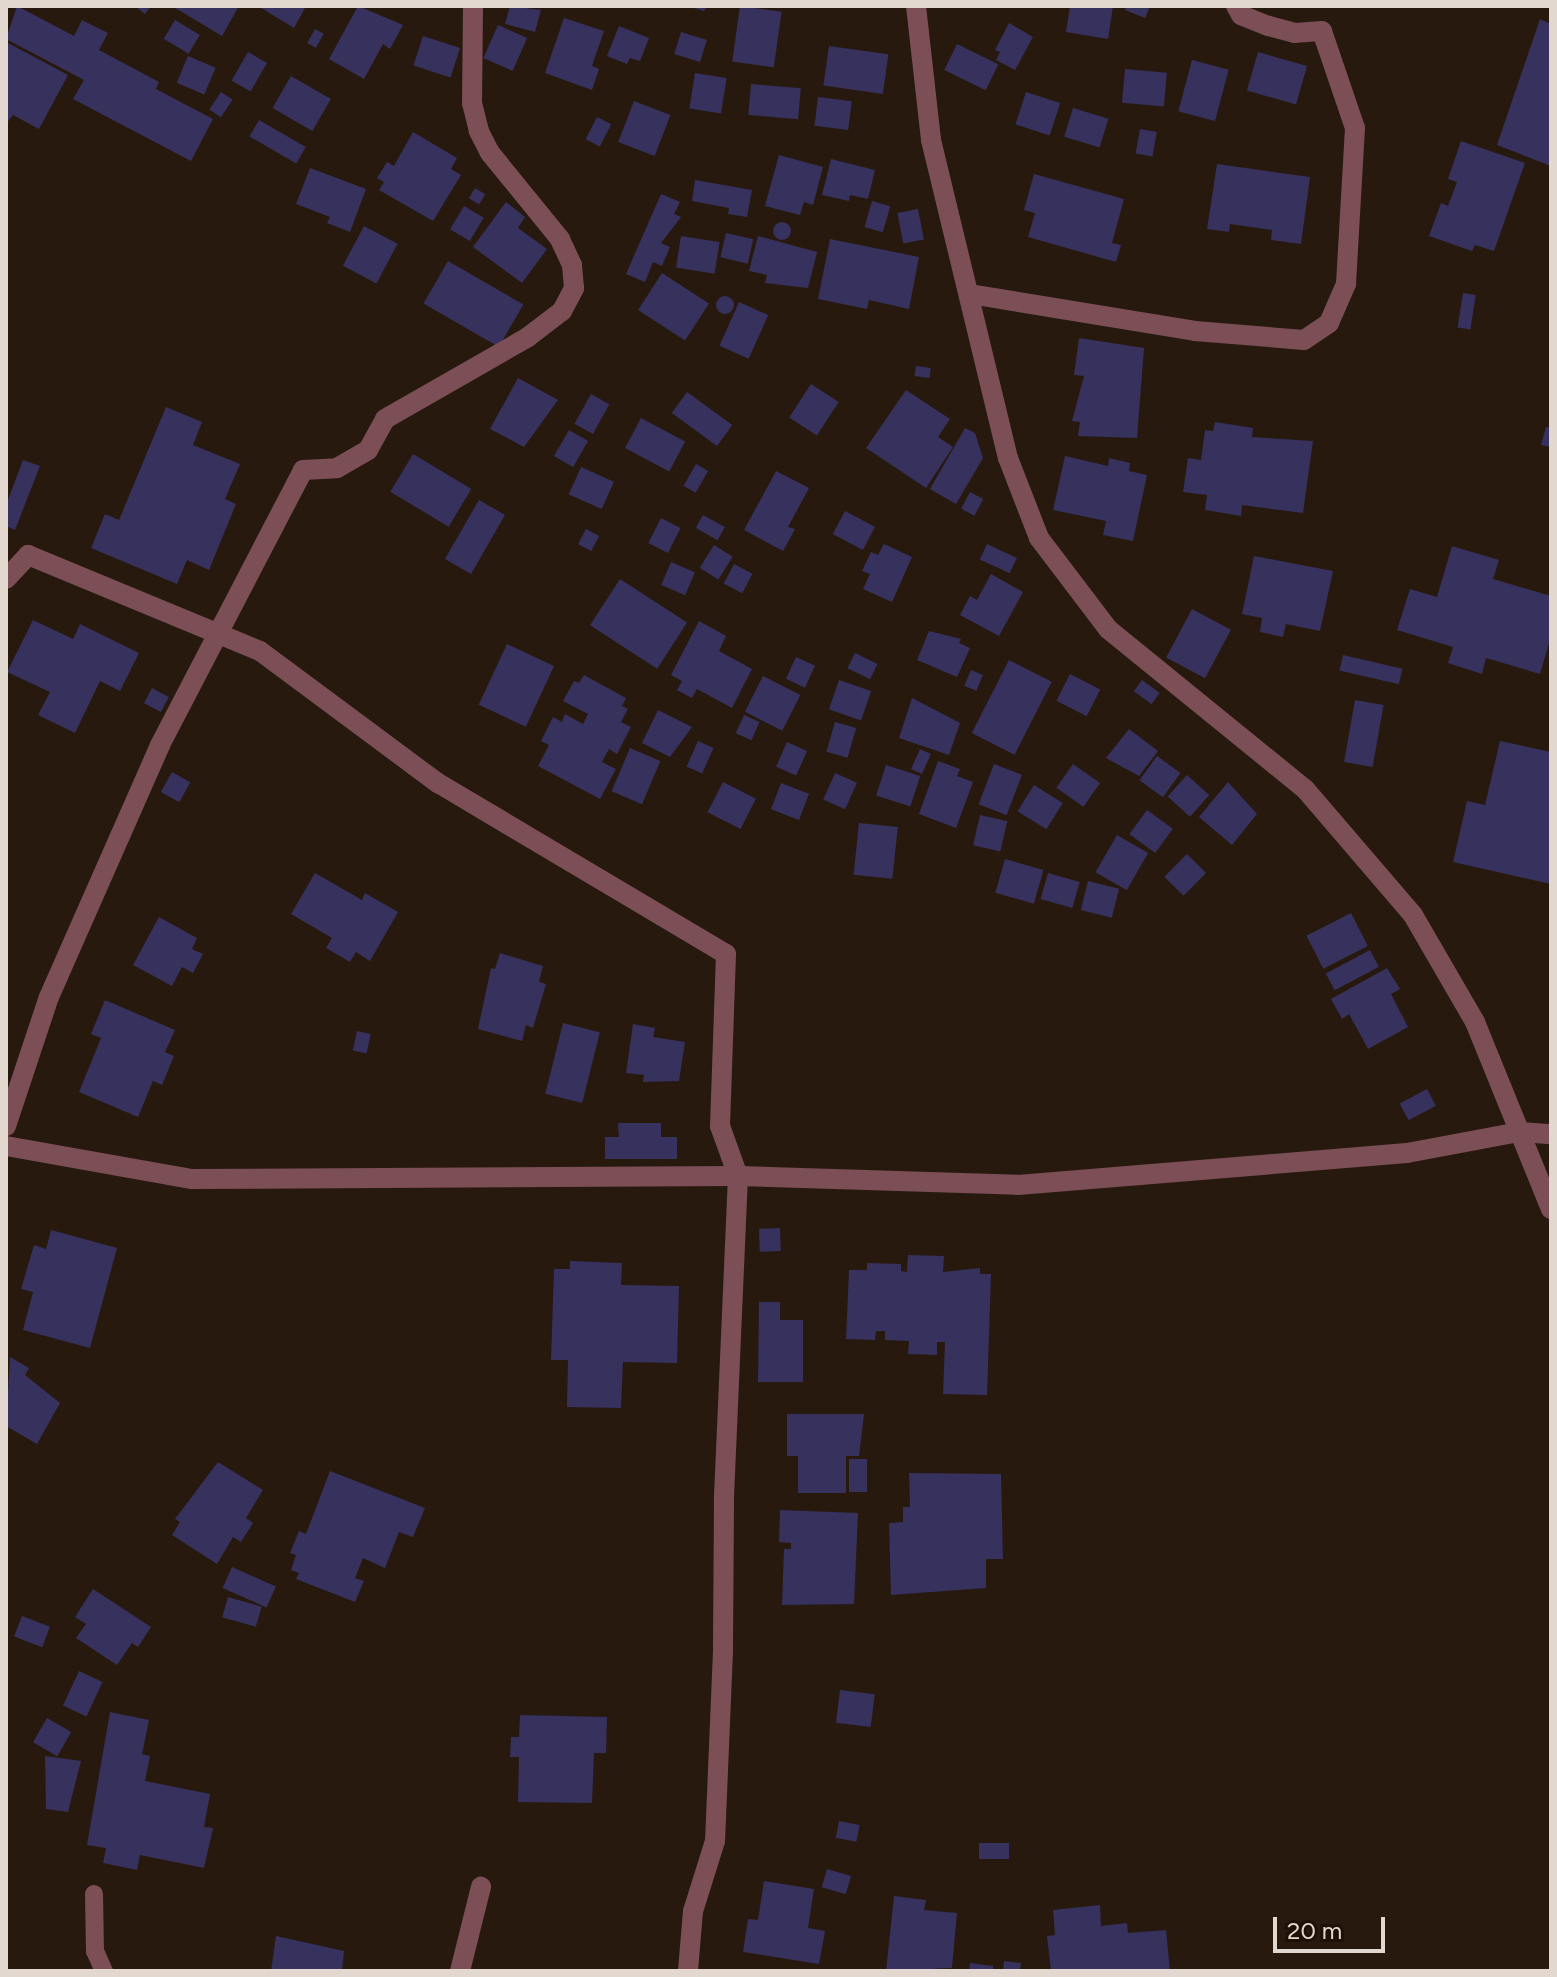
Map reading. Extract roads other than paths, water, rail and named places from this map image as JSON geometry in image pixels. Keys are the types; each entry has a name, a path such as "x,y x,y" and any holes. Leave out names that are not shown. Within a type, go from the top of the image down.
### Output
{"street":[{"path":"6,1126 55,983 160,745 303,470 337,468 368,450 385,419 528,337 562,311 574,288 572,265 560,239 490,153 479,131 472,103 473,6"},
{"path":"916,6 931,140 1008,458 1039,538 1108,629 1305,789 1413,915 1475,1022 1551,1209"},
{"path":"970,294 1195,331 1304,340 1329,323 1346,284 1355,128 1322,31 1295,33 1268,26 1241,15 1236,6"},
{"path":"6,579 28,555 219,631 260,651 438,783 726,954 720,1126 738,1176 715,1841 693,1911 688,1971"},
{"path":"6,1146 192,1179 738,1176 1018,1185 1407,1153 1519,1132 1551,1134"},
{"path":"460,1971 481,1887"}],"lane":[{"path":"94,1894 95,1951 104,1971"}]}
